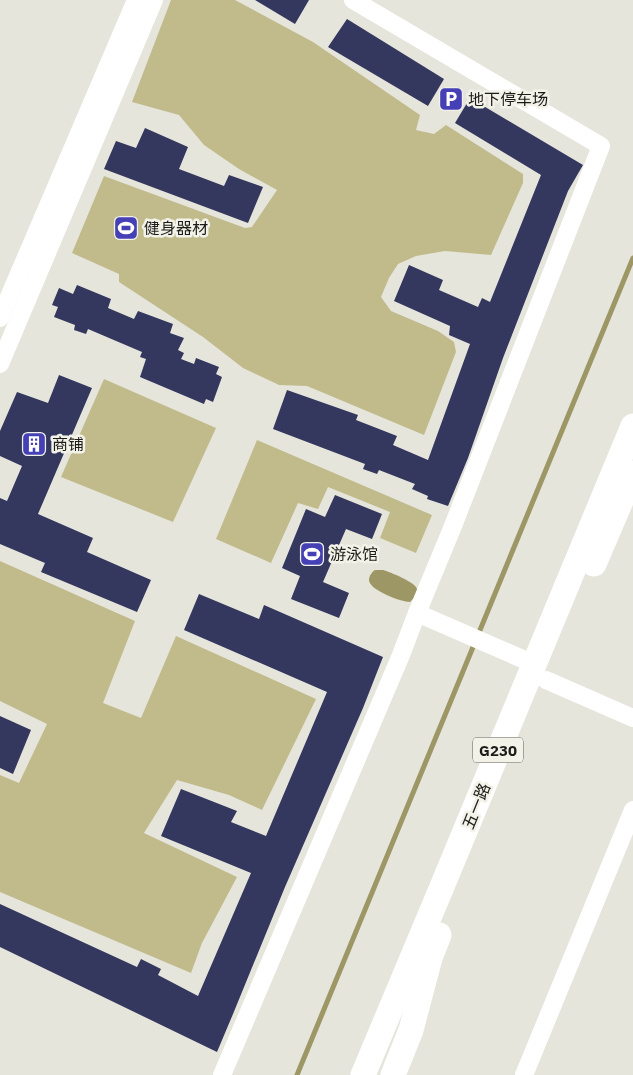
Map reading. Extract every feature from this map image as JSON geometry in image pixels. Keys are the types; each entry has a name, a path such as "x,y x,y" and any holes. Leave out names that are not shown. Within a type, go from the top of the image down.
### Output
{"highway":[{"name":"五一路","path":"393,1075 411,1030 430,958 633,426"},
{"name":"五一路","path":"363,1075 441,889 633,473"}],"street":[{"path":"0,318 136,0"},
{"path":"0,364 154,0"},
{"path":"222,1075 401,655 601,146 353,0"},
{"path":"417,613 633,718"},
{"path":"524,1075 633,810"}],"shaded area":[{"path":"171,0 235,0 313,42 420,115 416,130 434,134 446,125 523,174 523,183 491,255 445,251 416,256 398,264 389,278 381,297 391,311 438,331 454,342 456,352 424,435 307,386 279,385 243,368 203,337 119,282 119,274 72,253 104,176 245,228 252,227 277,190 239,169 204,145 179,115 132,102"},
{"path":"104,379 216,428 173,522 61,477"},
{"path":"257,440 432,515 416,553 380,538 390,512 328,487 318,509 298,503 271,563 216,539"},
{"path":"0,561 135,621 103,703 141,718 176,636 316,699 262,810 229,795 177,780 144,833 237,877 202,943 191,973 0,892 0,775 19,783 47,724 0,701"},
{"path":"375,570 386,571 412,583 417,589 417,593 410,602 393,598 374,588 369,580"}],"building":[{"path":"255,0 309,0 295,24"},
{"path":"347,19 444,79 428,106 328,47"},
{"path":"470,98 583,165 568,191 503,358 468,458 448,506 427,499 428,496 412,489 415,484 379,470 377,474 363,469 365,464 273,429 287,390 358,415 356,420 397,436 393,445 428,460 470,344 449,335 450,326 394,301 409,265 443,280 439,290 478,307 482,298 490,302 541,175 455,123"},
{"path":"145,128 188,147 179,169 224,186 229,175 263,187 248,223 104,169 116,141 136,148"},
{"name":"健身器材","path":"123,220 134,225 130,237 118,232"},
{"path":"77,285 111,299 108,308 134,319 138,311 173,324 170,333 184,338 178,350 184,353 181,359 194,364 196,358 219,367 216,374 222,377 213,402 206,399 204,404 140,377 146,359 140,357 142,352 88,329 86,334 74,330 75,325 54,317 58,307 52,305 59,288 73,294"},
{"path":"59,375 92,388 38,514 93,538 87,552 151,580 137,612 41,572 45,563 0,544 0,498 7,501 22,466 0,456 0,431 17,392 48,403"},
{"name":"游泳馆","path":"335,495 382,514 372,539 346,529 323,582 349,593 339,618 291,599 300,576 282,568 306,509 325,517"},
{"path":"199,594 259,619 264,605 383,657 217,1052 0,947 0,904 137,967 141,959 161,969 158,975 198,996 251,873 161,836 181,789 237,811 231,822 266,836 327,692 184,630"},
{"path":"0,716 31,730 13,774 0,768"}],"waterway":[{"path":"297,1075 633,258"}],"place":[{"name":"地下停车场","path":"451,99"},
{"name":"健身器材","path":"126,228"},
{"name":"商铺","path":"34,444"},
{"name":"游泳馆","path":"312,554"}]}
